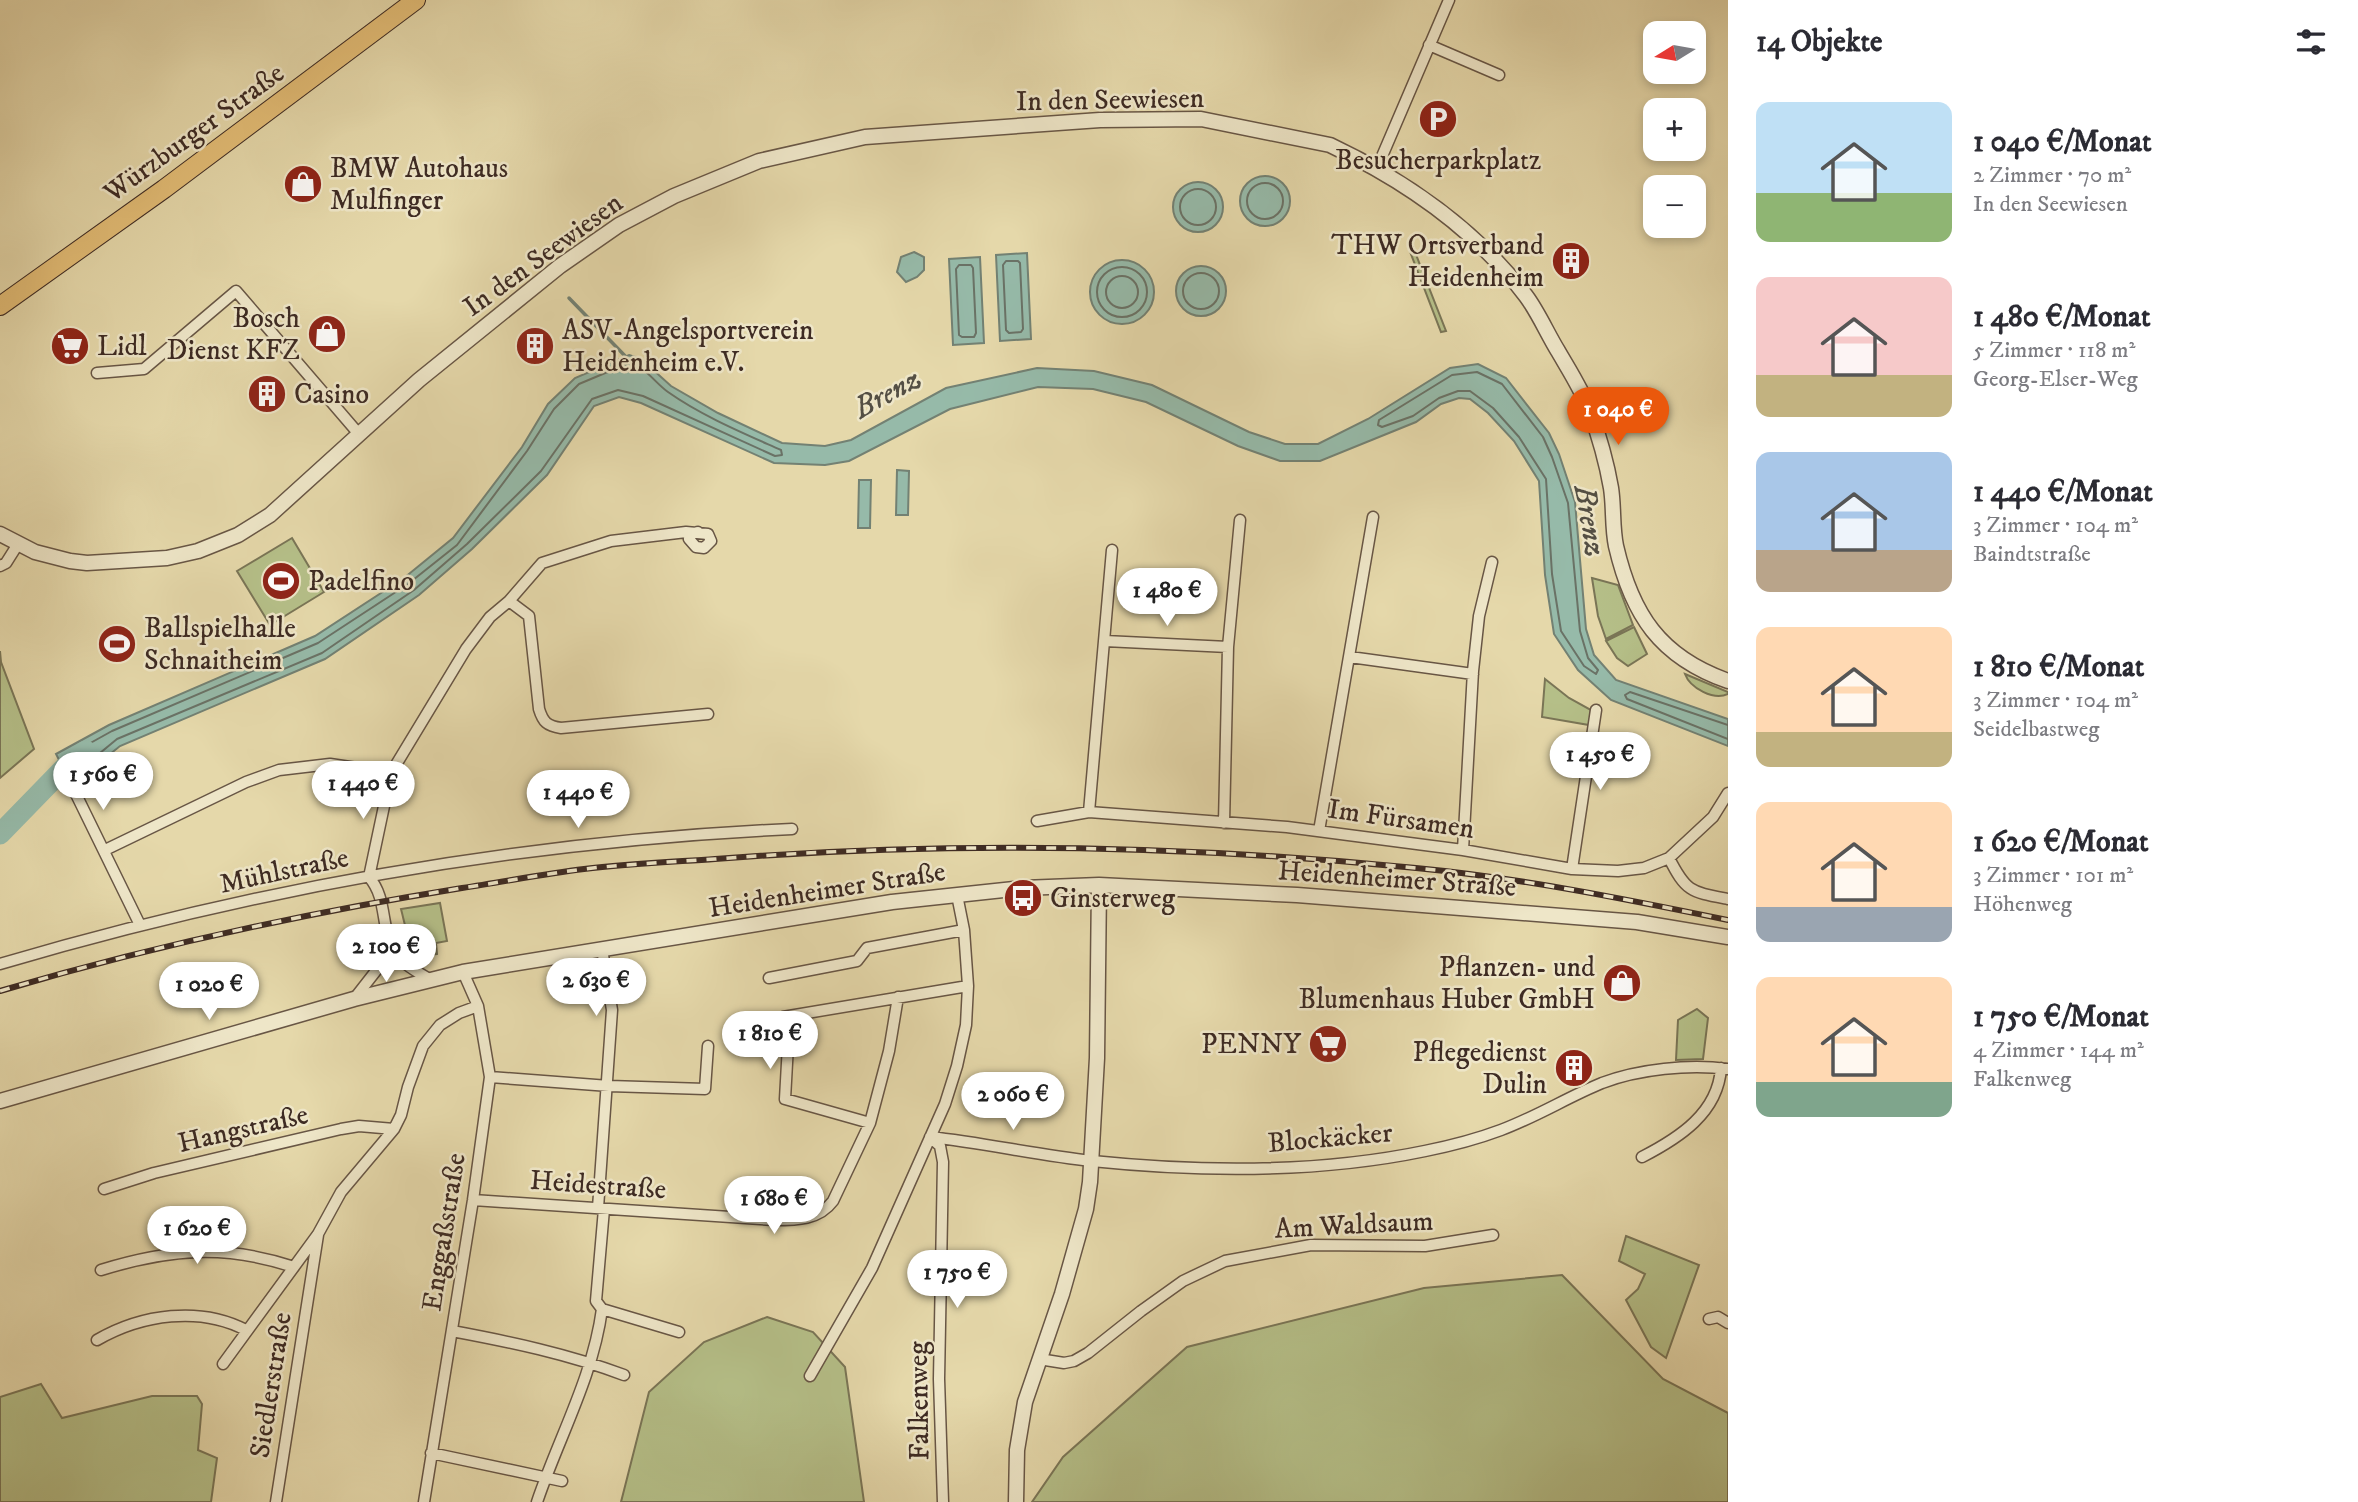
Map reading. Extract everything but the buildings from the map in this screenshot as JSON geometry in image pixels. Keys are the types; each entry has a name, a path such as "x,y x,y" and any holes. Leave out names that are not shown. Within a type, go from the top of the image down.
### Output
{"main road":[{"name":"Würzburger Straße","path":"0,306 164,189 416,0"}],"street":[{"path":"1377,168 1449,0"},
{"path":"1429,45 1499,75"},
{"name":"In den Seewiesen","path":"0,534 35,552 87,563 134,561 198,551 238,535 271,515 359,433 487,323 560,266 619,225 674,196 759,161 865,137 1100,120 1201,119 1331,145 1377,168 1436,209 1499,264 1527,298 1590,411 1611,487 1616,545 1635,606 1657,639 1685,659 1728,681"},
{"path":"97,373 144,369 236,291 359,433"},
{"path":"1319,831 1373,517"},
{"path":"1224,823 1228,647 1240,520"},
{"path":"429,979 405,964 393,949 378,886 369,877 391,772 466,649 490,617 509,601 542,563 567,554 638,537 698,532"},
{"path":"0,566 18,544"},
{"path":"1089,812 1112,550"},
{"path":"1463,850 1473,674 1479,616 1492,562"},
{"path":"509,601 529,616 539,709 542,720 550,727 708,714"},
{"path":"1105,640 1228,647"},
{"path":"1350,657 1473,674"},
{"path":"1572,869 1596,710"},
{"path":"105,850 246,782 278,771 330,765 391,772"},
{"path":"73,788 140,925"},
{"name":"Im Fürsamen","path":"1037,821 1089,812 1319,831 1463,850 1572,869 1618,871 1644,868 1669,858 1713,817 1728,793"},
{"name":"Mühlstraße","path":"0,964 140,925 369,877 521,852 641,839 792,829"},
{"path":"1669,858 1681,882 1699,894 1728,899"},
{"name":"Heidenheimer Straße","path":"0,1101 354,999 463,972 892,902 1055,885 1297,895 1450,909 1538,913 1637,922 1728,937"},
{"path":"1016,1502 1017,1450 1025,1402 1062,1294 1086,1209 1097,1058 1099,885"},
{"path":"810,1376 872,1268 945,1104 957,1066 966,1025 968,986 964,930 957,895"},
{"path":"769,978 857,961 867,948 964,930"},
{"path":"602,948 612,1010 596,1301 602,1309 680,1332"},
{"path":"354,999 393,949"},
{"name":"Enggaßstraße","path":"424,1502 490,1077 478,1006 463,972"},
{"path":"783,1017 968,986"},
{"name":"Heidestraße","path":"473,1200 774,1220 811,1217 825,1212 870,1122 898,997"},
{"path":"223,1364 318,1234 341,1192 394,1129 423,1046 440,1025 459,1013 478,1006"},
{"path":"788,1045 785,1099 870,1122"},
{"path":"490,1077 609,1086 705,1088 708,1046"},
{"name":"Blockäcker","path":"930,1137 1091,1161 1187,1167 1277,1167 1343,1163 1425,1151 1502,1130 1605,1082 1674,1069 1724,1068 1720,1087 1707,1109 1666,1145 1642,1157"},
{"name":"Hangstraße","path":"104,1189 167,1170 341,1129 359,1126 394,1129"},
{"name":"Falkenweg","path":"930,1137 940,1146 943,1162 939,1379 943,1502"},
{"name":"Siedlerstraße","path":"276,1502 318,1234"},
{"name":"Am Waldsaum","path":"1038,1359 1064,1363 1074,1361 1183,1281 1225,1261 1311,1245 1425,1246 1493,1235"},
{"path":"102,1270 137,1259 200,1250 244,1254 294,1266"},
{"path":"537,1502 591,1363 602,1309"},
{"path":"97,1340 136,1322 184,1316 229,1321 246,1330"},
{"path":"1709,1319 1717,1317 1728,1323"},
{"path":"452,1331 518,1343 624,1375"},
{"path":"430,1453 562,1481"}],"green space":[{"path":"1413,247 1446,331 1441,332 1409,249"},
{"name":"Padelfino","path":"292,538 324,592 270,625 237,571"},
{"path":"1592,578 1618,585 1633,625 1606,639 1598,616"},
{"path":"1634,627 1647,654 1628,666 1617,658 1606,641"},
{"path":"0,651 1,662 34,749 0,778"},
{"path":"1685,674 1728,694 1716,696 1703,692 1692,684"},
{"path":"1545,679 1569,698 1591,710 1589,725 1542,717"},
{"path":"440,903 447,941 436,943 437,954 420,952 410,942 401,909"},
{"path":"1697,1009 1708,1018 1703,1059 1676,1060 1678,1020"},
{"path":"1626,1236 1699,1265 1666,1358 1651,1347 1626,1300 1638,1289 1645,1274 1619,1261"},
{"path":"1562,1275 1663,1379 1728,1413 1728,1502 1032,1502 1063,1457 1187,1347 1424,1288"},
{"path":"767,1317 813,1332 845,1367 864,1502 621,1502 649,1392 704,1342"},
{"path":"41,1384 62,1418 152,1396 197,1396 202,1404 198,1450 217,1458 211,1502 0,1502 0,1397"}],"water":[{"path":"1265,176 1283,183 1290,201 1283,219 1265,226 1247,219 1240,201 1247,183"},
{"path":"1198,182 1216,189 1223,207 1216,225 1198,232 1180,225 1173,207 1180,189"},
{"path":"914,252 924,257 924,270 906,282 897,272 901,257"},
{"path":"1027,253 1031,339 1000,341 996,255"},
{"path":"980,257 984,343 953,345 949,259"},
{"path":"1116,260 1128,260 1145,269 1152,280 1152,304 1145,315 1128,324 1116,324 1104,319 1095,310 1090,298 1090,286 1095,274 1104,265"},
{"path":"1201,266 1219,273 1226,291 1219,309 1201,316 1183,309 1176,291 1183,273"},
{"path":"629,355 641,359 671,386 718,413 782,443 825,446 851,440 946,388 1037,368 1094,371 1152,385 1249,432 1285,444 1318,444 1368,419 1450,368 1478,364 1506,378 1549,433 1559,454 1575,502 1586,629 1594,655 1616,680 1728,719 1728,746 1611,700 1578,670 1554,634 1545,575 1539,481 1514,441 1488,413 1470,399 1459,398 1441,404 1416,422 1320,461 1280,461 1238,446 1146,402 1093,389 1038,387 950,409 849,461 825,465 774,463 641,403 619,397 594,406 547,475 472,549 419,595 325,659 120,746 72,785 56,754 109,725 315,636 404,578 453,538 522,447 548,404 575,378"},
{"path":"897,470 909,471 908,515 896,515"},
{"path":"859,480 871,480 870,528 858,528"}],"waterway":[{"path":"569,298 628,359"},
{"name":"Brenz","path":"0,834 73,759 86,751"}],"railway":[{"path":"0,991 114,959 345,908 584,869 803,853 1066,848 1329,860 1495,877 1728,920"}],"place":[{"name":"Besucherparkplatz","path":"1438,119"},
{"name":"BMW Autohaus Mulfinger","path":"303,184"},
{"name":"THW Ortsverband Heidenheim","path":"1571,261"},
{"name":"Bosch Dienst KFZ","path":"327,334"},
{"name":"Lidl","path":"70,346"},
{"name":"ASV-Angelsportverein Heidenheim e.V.","path":"535,346"},
{"name":"Casino","path":"267,394"},
{"name":"Padelfino","path":"281,581"},
{"name":"Ballspielhalle Schnaitheim","path":"117,644"},
{"name":"Ginsterweg","path":"1023,898"},
{"name":"Pflanzen- und Blumenhaus Huber GmbH","path":"1622,983"},
{"name":"PENNY","path":"1328,1044"},
{"name":"Pflegedienst Dulin","path":"1574,1068"}]}
